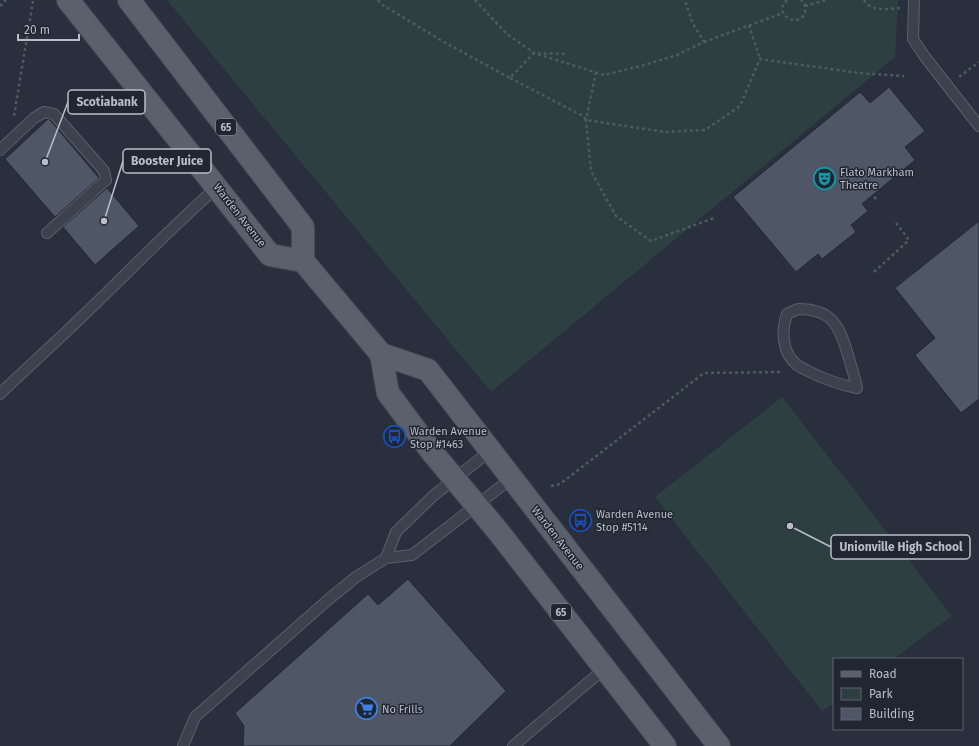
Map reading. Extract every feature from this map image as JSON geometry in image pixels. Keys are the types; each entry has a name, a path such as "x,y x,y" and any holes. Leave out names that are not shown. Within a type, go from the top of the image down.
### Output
{"main road":[{"name":"Warden Avenue","path":"68,0 270,254 303,261"},
{"name":"65","path":"129,0 303,227 303,261 381,354 388,393 454,480 497,530 665,746"},
{"name":"Warden Avenue","path":"381,354 428,370 719,746"}],"lane":[{"path":"914,3 913,39 925,57 979,126"},
{"path":"0,150 34,118 44,112 54,114 104,171 106,180 47,233"},
{"path":"0,394 217,187"},
{"path":"798,309 810,309 832,320 841,333 855,376 857,388 842,386 821,378 797,365 787,353 783,338 784,323 788,314 798,309"},
{"path":"386,558 396,532 433,496 490,451"},
{"path":"183,746 195,716 356,577 386,558 412,555 512,478"},
{"path":"513,746 604,669"}],"path":[{"path":"0,6 6,0"},
{"path":"378,0 381,4 444,42 583,116 586,120 665,132 705,130 740,106 760,59 748,25"},
{"path":"475,0 507,34 534,53 604,75 677,55 704,42 783,13"},
{"path":"687,0 686,3 692,22 704,42"},
{"path":"787,0 784,2 782,7 783,13 786,17 795,20 803,16 806,6"},
{"path":"801,0 806,6"},
{"path":"806,6 826,0"},
{"path":"864,0 866,3 879,10 914,3"},
{"path":"14,118 33,1"},
{"path":"510,78 534,53 566,54"},
{"path":"760,59 859,73 904,76"},
{"path":"947,86 979,62"},
{"path":"596,72 586,120 590,171 616,216 651,240 714,218"},
{"path":"874,197 878,201"},
{"path":"874,272 909,240 894,220"},
{"path":"551,486 560,484 704,373 788,372"}],"green space":[{"path":"167,0 898,0 895,57 491,392"},
{"path":"782,397 952,616 894,658 833,658 833,704 822,711 655,497"}],"building":[{"name":"Flato Markham Theatre","path":"889,87 925,131 905,147 915,160 862,204 868,211 851,225 856,232 822,259 818,254 796,272 733,197 860,92 870,103"},
{"path":"48,119 99,178 55,217 5,159"},
{"path":"107,188 139,226 95,265 63,227"},
{"path":"979,221 979,399 961,413 915,355 935,338 895,288"},
{"path":"408,579 506,691 450,746 243,746 244,726 235,713 368,594 378,605"}],"place":[{"name":"Scotiabank","path":"45,162"},
{"name":"Flato Markham Theatre","path":"825,178"},
{"name":"Booster Juice","path":"104,221"},
{"name":"Warden Avenue Stop #1463","path":"395,437"},
{"name":"Warden Avenue Stop #5114","path":"580,520"},
{"name":"Unionville High School","path":"790,526"},
{"name":"No Frills","path":"366,709"}]}
